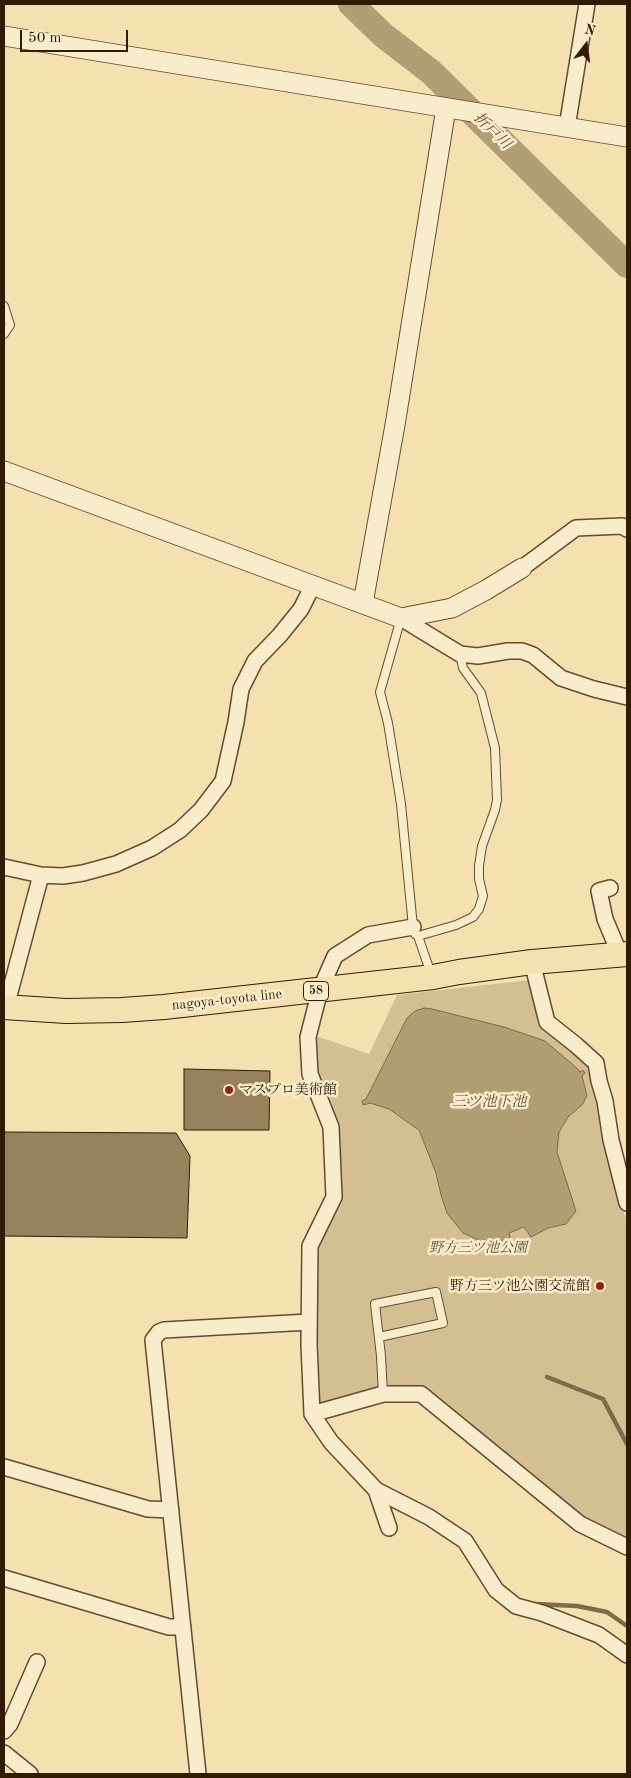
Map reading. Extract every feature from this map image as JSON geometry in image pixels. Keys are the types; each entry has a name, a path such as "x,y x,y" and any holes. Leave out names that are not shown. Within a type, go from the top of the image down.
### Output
{"main road":[{"name":"nagoya-toyota line","path":"5,1007 66,1011 122,1010 433,977 532,962 624,955"}],"street":[{"path":"567,127 587,4"},
{"path":"4,36 627,137"},
{"path":"363,603 396,416 446,108"},
{"path":"4,471 401,618 460,654 478,656 508,651 522,651 533,655 561,678 627,697"},
{"path":"401,618 452,608 522,568 576,528 622,526 627,529"},
{"path":"4,867 41,875 63,876 84,873 116,864 152,848 180,830 201,810 223,781 241,689 255,661 301,609 313,585"},
{"path":"5,1007 41,875"},
{"path":"610,888 599,891 605,919 624,955"},
{"path":"415,931 368,935 335,956 320,990 308,1037 310,1074 331,1127 334,1198 310,1246 309,1322 312,1414 331,1442 376,1490 429,1517 465,1541 496,1590 516,1606 542,1613 599,1635 627,1655"},
{"path":"532,962 547,1022 596,1063 605,1101 611,1140 627,1203"},
{"path":"198,1774 153,1340 159,1332 164,1330 309,1322"},
{"path":"312,1414 382,1394 422,1394 580,1524 627,1547"},
{"path":"4,1467 148,1509 171,1510"},
{"path":"376,1490 389,1528"},
{"path":"4,1578 169,1627 183,1627"},
{"path":"4,1731 10,1724 37,1662"},
{"path":"4,1753 30,1774"}],"lane":[{"path":"4,306 10,325 4,334"},
{"path":"401,618 380,692 388,723 402,804 415,931 433,977"},
{"path":"415,931 456,925 473,917 479,909 483,896 479,878 479,866 482,846 497,800 496,748 481,693 463,668 460,654"},
{"path":"379,1337 443,1323 436,1292 375,1304 382,1394"}],"green space":[{"name":"野方三ツ池公園","path":"530,980 538,1025 591,1067 616,1192 627,1221 627,1539 579,1515 424,1386 378,1388 320,1406 315,1248 339,1198 315,1074 316,1036 369,1054 397,995"}],"water":[{"name":"三ツ池下池","path":"424,1008 504,1027 545,1041 580,1072 583,1070 585,1073 582,1076 587,1096 582,1105 568,1117 559,1132 557,1152 576,1211 566,1224 548,1228 531,1237 524,1227 509,1233 511,1241 487,1244 463,1233 447,1213 436,1173 419,1130 389,1109 370,1103 363,1105 362,1101 366,1099 407,1018 415,1011"}],"building":[{"path":"184,1069 270,1071 269,1130 184,1130"},
{"path":"4,1132 176,1133 190,1156 187,1238 4,1236"}],"waterway":[{"name":"折戸川","path":"351,4 383,35 431,72 627,265"},
{"path":"547,1377 603,1399 627,1444"},
{"path":"535,1604 577,1606 607,1612 627,1626"}],"place":[{"name":"マスプロ美術館","path":"229,1090"},
{"name":"野方三ツ池公園交流館","path":"600,1286"}]}
